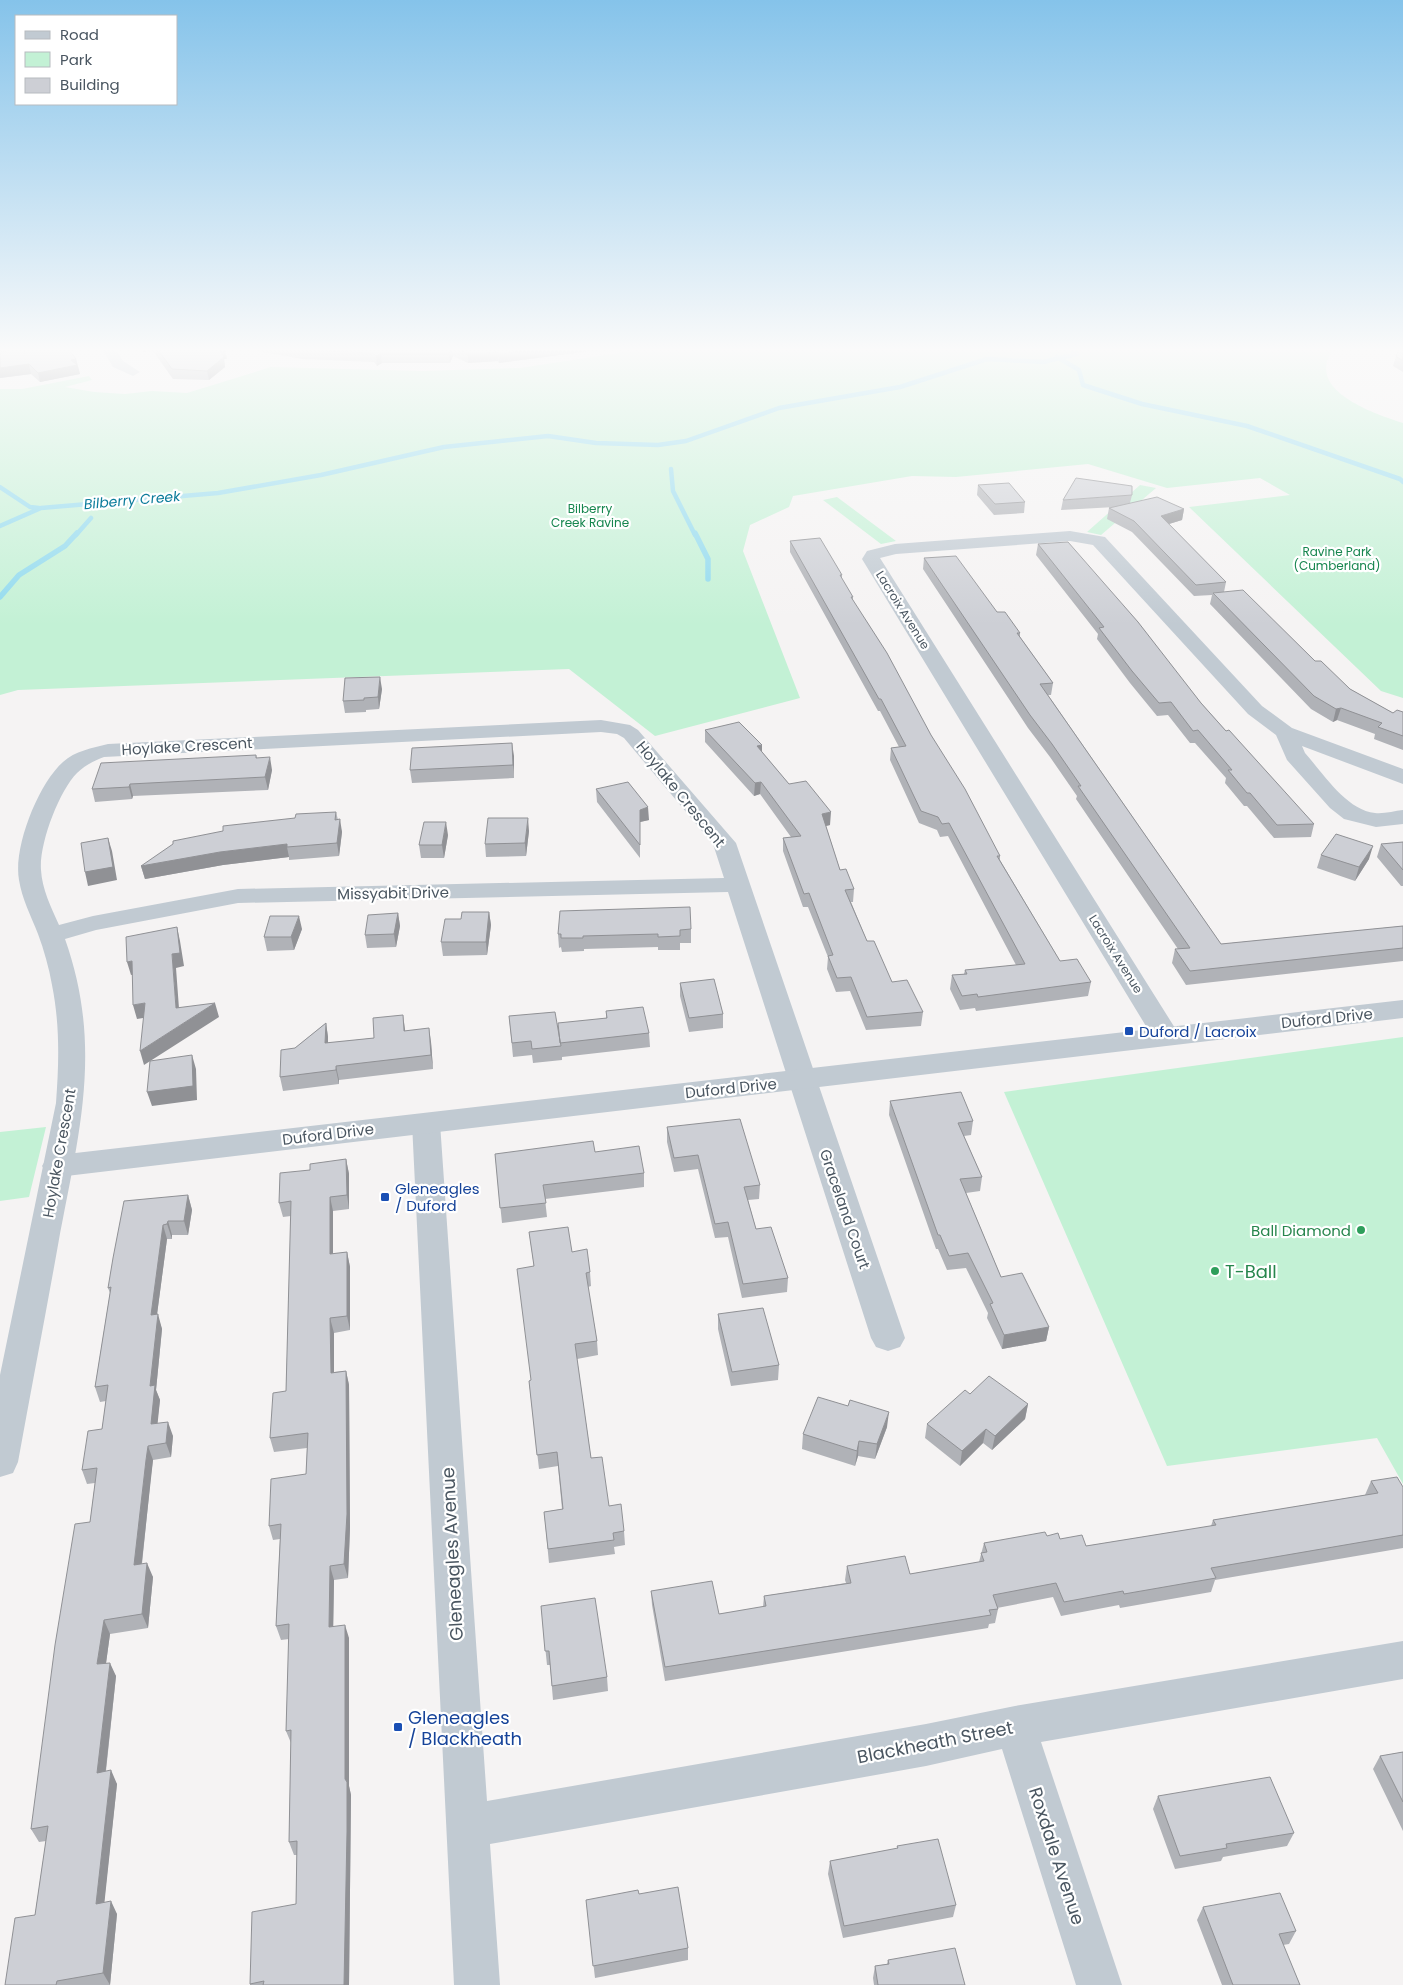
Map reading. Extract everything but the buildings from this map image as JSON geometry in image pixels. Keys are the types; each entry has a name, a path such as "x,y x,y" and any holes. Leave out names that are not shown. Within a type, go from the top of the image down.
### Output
{"street":[{"name":"Lacroix Avenue","path":"1166,1036 875,566 871,559 872,555 896,549 1070,536 1099,541 1256,710 1285,732 1403,777"},
{"name":"Hoylake Crescent","path":"0,1462 70,1103 74,1052 70,1012 62,970 33,886 29,863 38,826 54,790 69,766 88,754 123,748 613,726 623,729 641,744 724,843 801,1080"},
{"name":"Lacroix Avenue","path":"1285,732 1295,755 1338,803 1352,814 1376,820 1403,817"},
{"name":"Missyabit Drive","path":"51,935 93,923 238,896 739,885"},
{"name":"Duford Drive","path":"58,1166 1403,1009"},
{"name":"Graceland Court","path":"801,1080 888,1338"},
{"name":"Gleneagles Avenue","path":"426,1123 476,1985"},
{"name":"Blackheath Street","path":"468,1826 926,1745 1015,1726 1403,1660"},
{"name":"Roxdale Avenue","path":"1015,1726 1100,1985"}],"green space":[{"name":"Bilberry Creek Ravine","path":"0,440 1403,440 1403,698 1381,691 1189,507 1290,495 1260,478 1167,488 1088,464 956,477 912,476 793,496 789,507 750,525 743,551 800,698 655,736 569,669 18,690 0,695"},
{"path":"1140,485 1156,488 1101,535 1087,532"},
{"path":"837,497 896,541 881,544 823,500"},
{"path":"1403,1037 1403,1484 1377,1438 1167,1466 1004,1092"},
{"path":"46,1127 29,1197 0,1201 0,1132"}],"waterway":[{"name":"Bilberry Creek","path":"0,526 41,508 218,493 321,475 444,447 514,440"},
{"name":"Bilberry Creek","path":"573,440 596,443 658,445 690,440"},
{"path":"1286,440 1400,479 1403,482"},
{"path":"671,469 673,491 695,535"},
{"path":"0,487 30,507 39,508"},
{"path":"76,535 91,518"},
{"path":"0,597 19,575 65,546 77,533"},
{"path":"695,533 708,559 708,579"}],"place":[{"name":"Duford / Lacroix","path":"1129,1031"},
{"name":"Gleneagles / Duford","path":"385,1197"},
{"name":"Ball Diamond","path":"1361,1230"},
{"name":"T-Ball","path":"1215,1271"},
{"name":"Gleneagles / Blackheath","path":"398,1727"}],"park label":[{"name":"Ravine Park (Cumberland)","path":"1337,558"}]}
